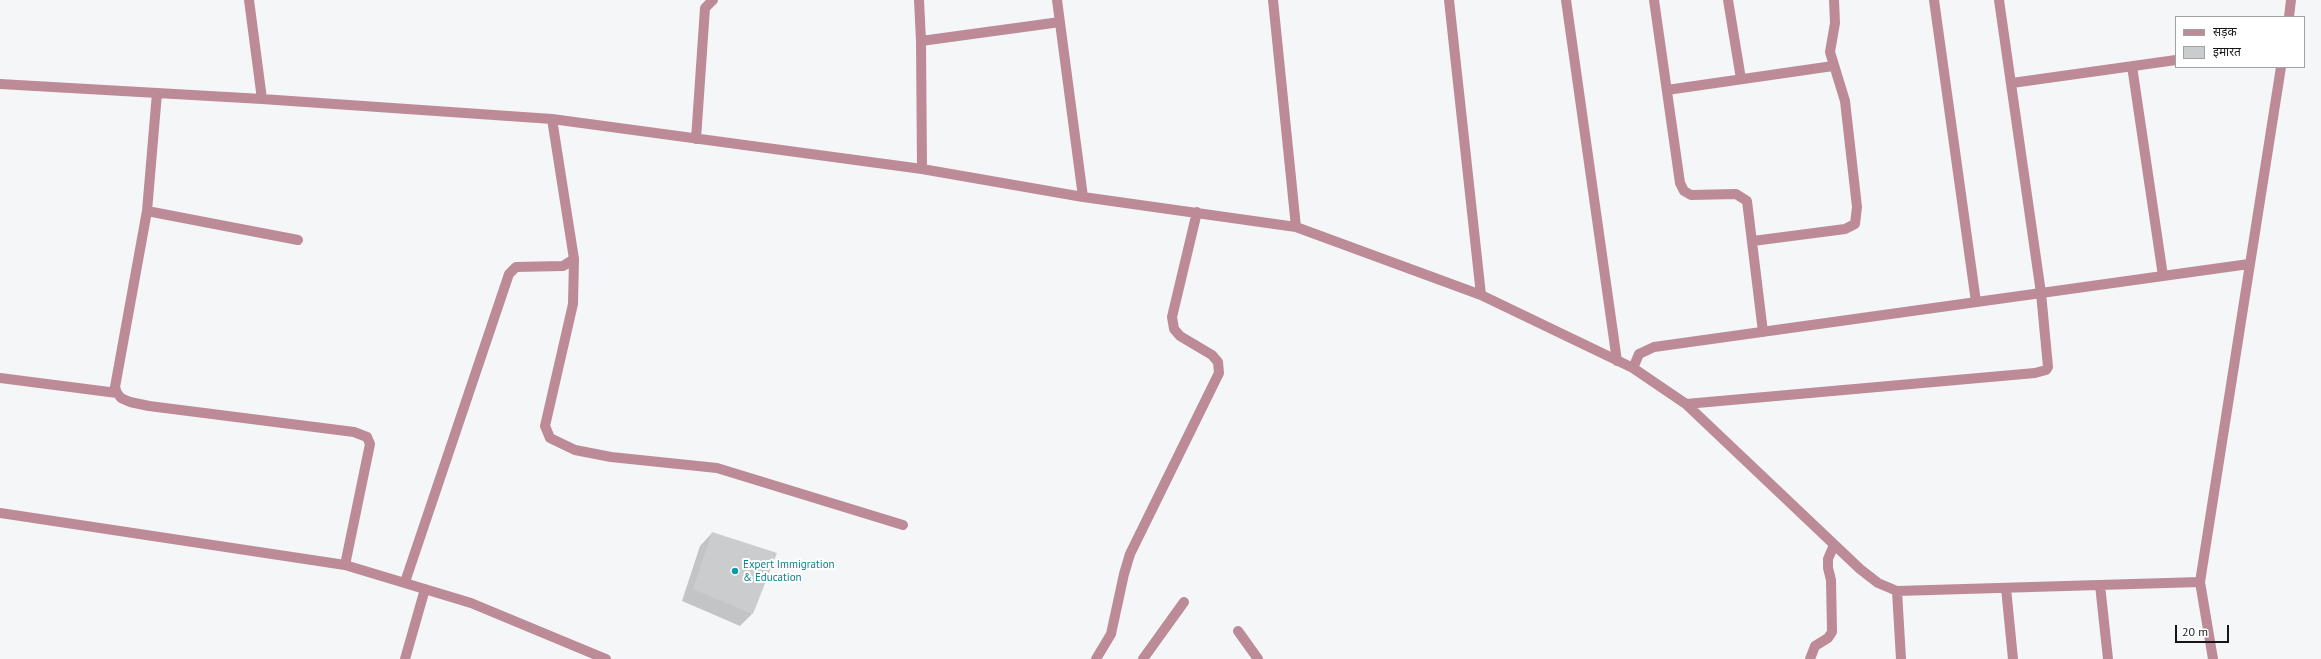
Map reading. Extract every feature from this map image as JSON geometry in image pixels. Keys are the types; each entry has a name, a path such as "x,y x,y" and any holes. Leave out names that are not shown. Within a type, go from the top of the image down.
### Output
{"street":[{"path":"249,0 262,98"},
{"path":"696,139 705,8 713,0"},
{"path":"919,0 921,40 922,169"},
{"path":"1057,0 1083,197"},
{"path":"1273,0 1296,227"},
{"path":"1449,0 1481,295"},
{"path":"1566,0 1617,360"},
{"path":"1654,0 1680,183 1684,192 1691,195 1736,194 1742,196 1746,200 1753,241 1763,332"},
{"path":"1728,0 1741,79"},
{"path":"1753,241 1845,229 1855,224 1857,207 1845,101 1843,90 1833,66 1830,52 1835,23 1834,0"},
{"path":"1934,0 1976,302"},
{"path":"1686,404 2043,372 2048,366 2041,294 1999,0"},
{"path":"2288,16 2291,0"},
{"path":"921,40 1060,22"},
{"path":"2012,83 2175,60"},
{"path":"1667,90 1833,66"},
{"path":"2132,66 2163,276"},
{"path":"2213,659 2200,582 2281,68"},
{"path":"0,84 262,98 552,119 922,169 1083,197 1296,227 1481,295 1633,368 1686,404 1834,545 1878,583 1897,591 2200,582"},
{"path":"157,93 147,211 115,387 117,393 121,398 130,402 149,406 354,432 367,437 370,444 345,565"},
{"path":"552,119 574,259 573,304 545,426 550,438 575,450 611,457 717,468 904,525"},
{"path":"147,211 298,240"},
{"path":"1096,659 1112,634 1124,574 1130,554 1219,373 1218,362 1212,355 1180,336 1174,329 1172,317 1197,212"},
{"path":"405,582 509,274 516,267 563,266 574,259"},
{"path":"1633,368 1639,354 1654,347 2250,264"},
{"path":"0,378 117,393"},
{"path":"0,513 345,565 471,603 606,659"},
{"path":"1810,659 1815,646 1828,638 1832,632 1831,587 1828,559 1834,545"},
{"path":"2100,585 2108,659"},
{"path":"2006,588 2012,659"},
{"path":"405,659 425,589"},
{"path":"1897,591 1901,659"},
{"path":"1143,659 1184,602"},
{"path":"1238,631 1258,659"}],"building":[{"name":"Expert Immigration & Education","path":"712,532 777,553 753,614 693,589"}],"place":[{"name":"Expert Immigration & Education","path":"735,571"}]}
